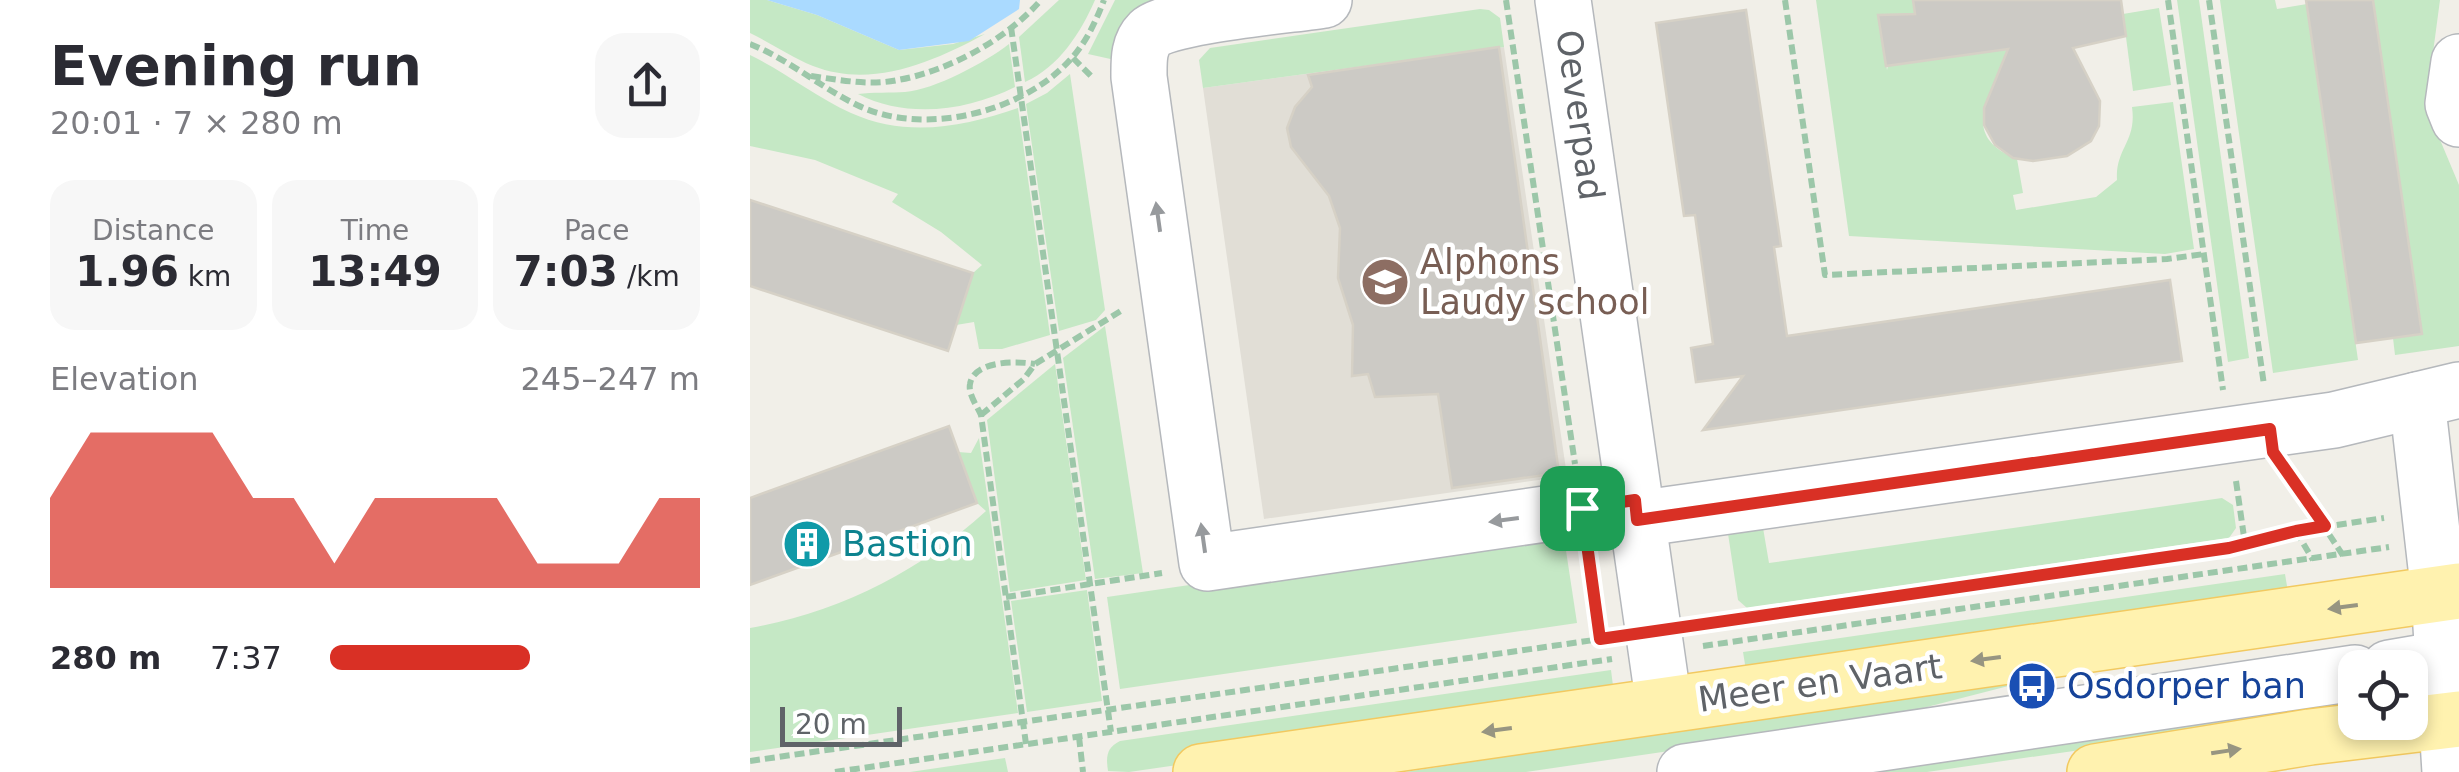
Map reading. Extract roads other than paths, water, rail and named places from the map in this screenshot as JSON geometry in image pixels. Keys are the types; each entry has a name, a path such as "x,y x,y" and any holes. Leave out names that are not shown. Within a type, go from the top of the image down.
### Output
{"main road":[{"name":"Meer en Vaart","path":"1201,772 1664,705 2452,626"},
{"path":"2095,772 2310,737 2452,737"}],"street":[{"path":"1324,0 1179,22 1153,29 1143,40 1139,77 1207,563 1582,508 1636,510 2250,432 2334,420 2438,395 2429,512 2452,626 2452,737"},
{"name":"Oeverpad","path":"1563,0 1636,510 1636,641 1664,705"},
{"path":"2459,62 2453,104 2459,119"},
{"path":"2416,650 2452,626"},
{"path":"1685,772 2338,676"}],"water":[{"path":"767,0 1020,0 1019,9 969,41 899,50 817,15"}],"place":[{"name":"Alphons Laudy school","path":"1385,282"},
{"name":"Bastion","path":"807,544"},
{"name":"Osdorper ban","path":"2032,686"}]}
